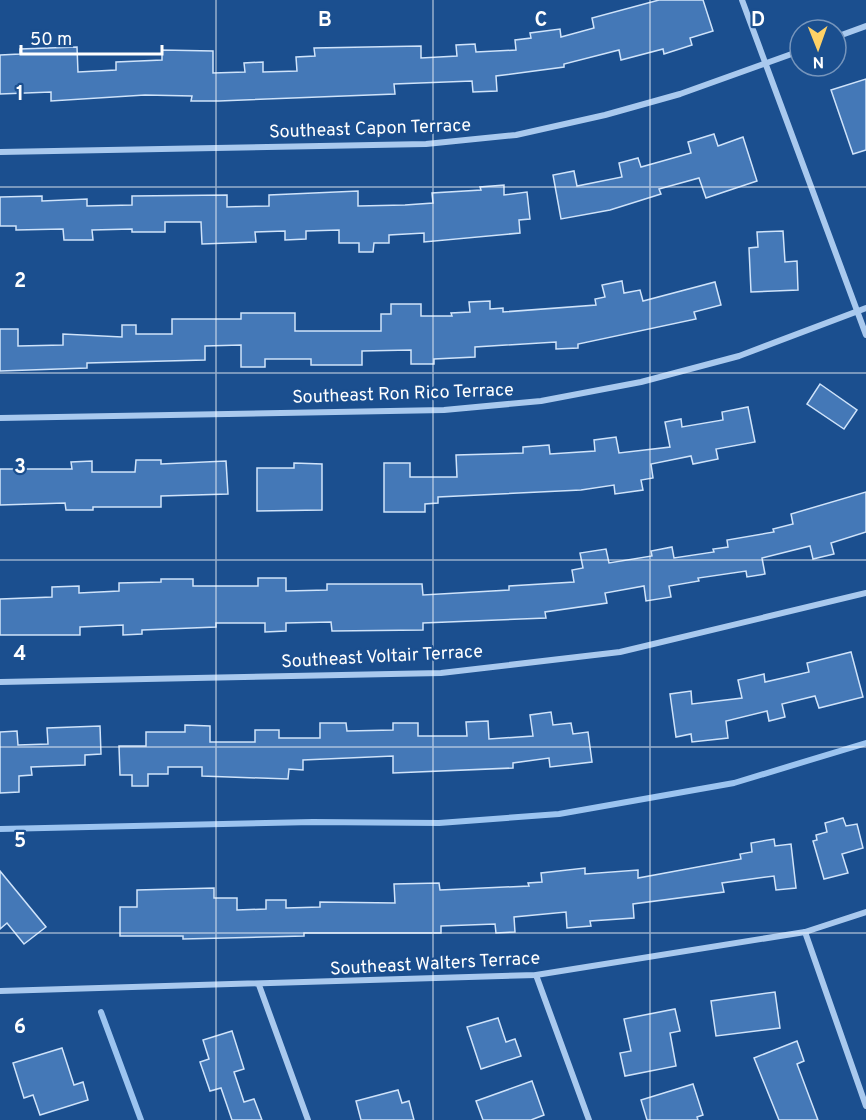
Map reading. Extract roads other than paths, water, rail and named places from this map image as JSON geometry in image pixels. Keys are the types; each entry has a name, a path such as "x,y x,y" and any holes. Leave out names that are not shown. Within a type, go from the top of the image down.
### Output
{"street":[{"path":"742,0 866,336"},
{"path":"848,33 866,26"},
{"name":"Southeast Capon Terrace","path":"0,152 426,144 516,135 605,115 680,94 788,55"},
{"name":"Southeast Ron Rico Terrace","path":"0,418 444,410 541,401 641,382 740,356 866,308"},
{"name":"Southeast Voltair Terrace","path":"0,682 441,673 620,652 866,593"},
{"name":"Southeast Walters Terrace","path":"0,991 536,975 805,932 866,912"},
{"path":"805,932 866,1106"},
{"path":"536,975 589,1120"},
{"path":"260,985 308,1120"}],"waterway":[{"path":"0,829 313,822 439,823 559,814 734,783 866,743"},
{"path":"101,1012 141,1120"}]}
